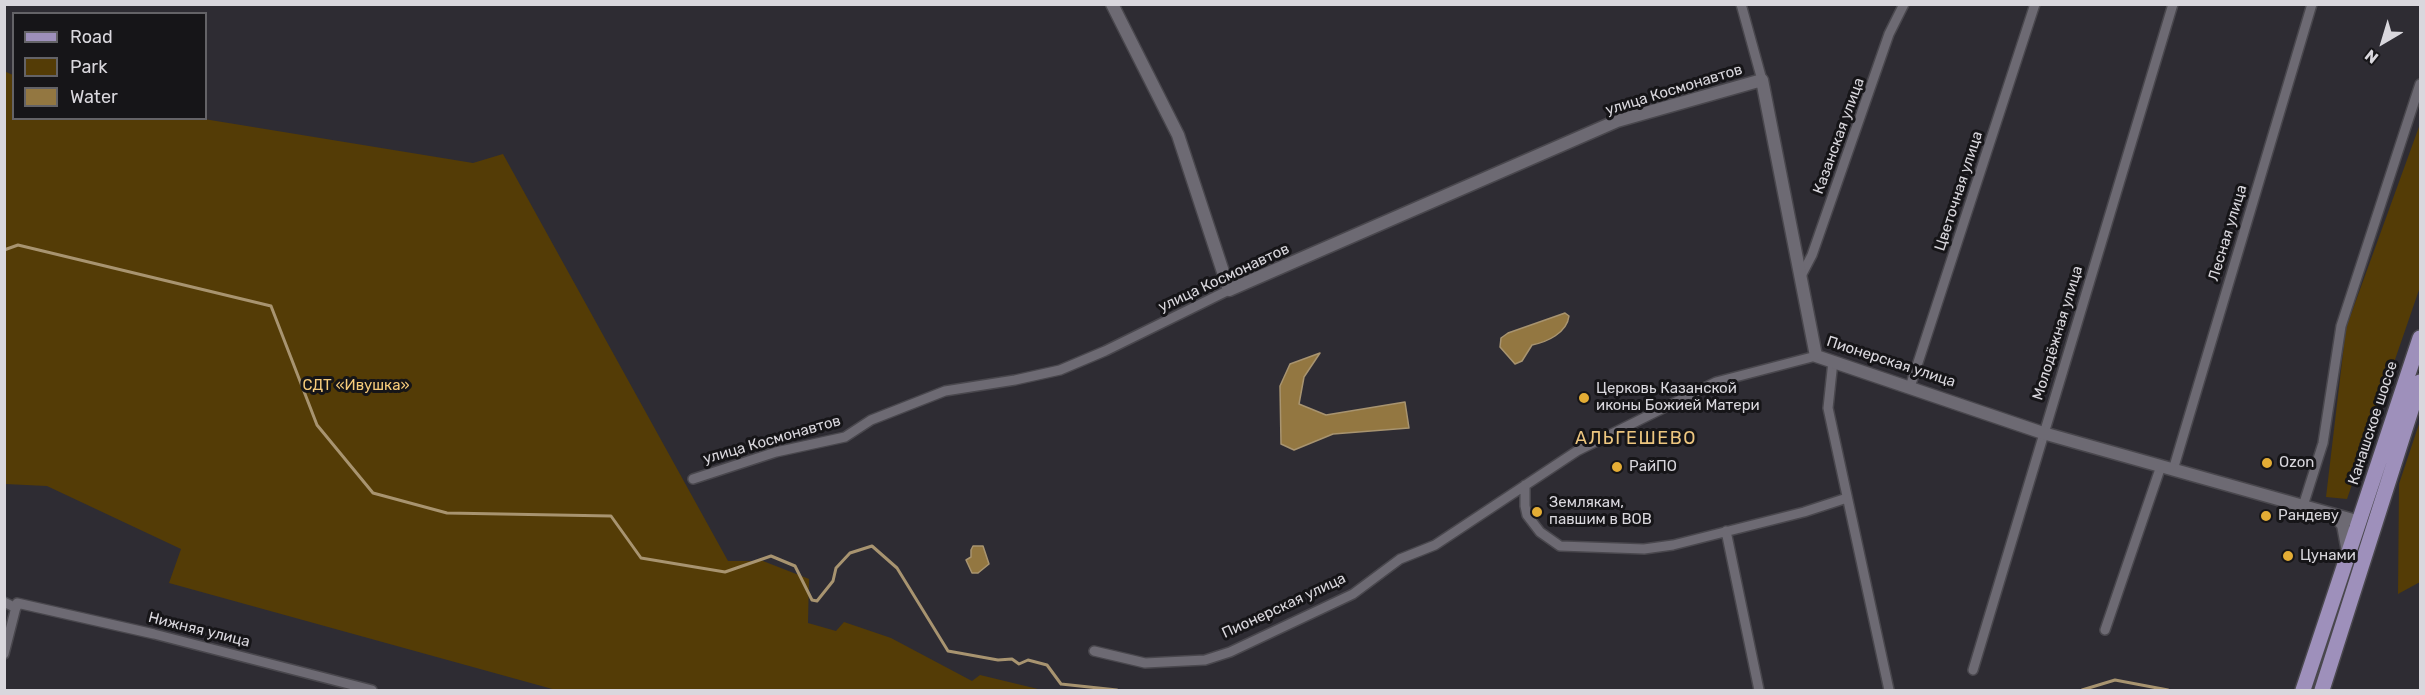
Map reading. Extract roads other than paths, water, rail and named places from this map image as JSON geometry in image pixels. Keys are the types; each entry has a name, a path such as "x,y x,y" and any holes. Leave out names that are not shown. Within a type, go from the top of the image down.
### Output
{"main road":[{"name":"Канашское шоссе","path":"2303,690 2421,338"},
{"path":"2322,690 2421,382"},
{"name":"Пионерская улица","path":"2360,522 2376,526"}],"street":[{"path":"1112,4 1178,135 1229,290"},
{"path":"1741,4 1762,80 1816,356"},
{"name":"Казанская улица","path":"1800,278 1816,244 1889,34 1904,4"},
{"name":"Цветочная улица","path":"1910,387 2035,4"},
{"name":"Молодёжная улица","path":"1973,670 2173,4"},
{"name":"Лесная улица","path":"2105,630 2167,468 2312,4"},
{"name":"улица Космонавтов","path":"693,479 776,452 845,436 871,420 945,391 1060,370 1105,351 1229,290 1617,121 1762,80"},
{"path":"2303,506 2322,443 2341,326 2421,84"},
{"name":"Пионерская улица","path":"1094,651 1145,663 1205,660 1230,652 1353,594 1400,559 1435,545 1577,451 1716,382 1816,356 2043,433 2360,522"},
{"path":"1833,361 1828,408 1889,690"},
{"path":"2334,515 2347,514 2352,511 2373,483"},
{"path":"1525,485 1527,515 1540,532 1560,546 1644,549 1673,545 1804,512 1847,498"},
{"path":"2334,515 2343,525 2349,555"},
{"path":"1726,531 1758,690"},
{"name":"Нижняя улица","path":"4,602 154,634 372,690"},
{"path":"4,654 16,606"}],"water":[{"path":"1565,313 1569,316 1560,332 1544,342 1532,345 1522,361 1515,364 1500,347 1501,338 1508,333"},
{"path":"1320,353 1304,377 1299,404 1326,415 1405,402 1409,428 1333,434 1294,450 1281,444 1280,386 1290,364"},
{"path":"973,546 983,546 989,564 978,573 972,573 966,560 971,557"}],"waterway":[{"path":"4,250 18,245 271,306 317,425 373,493 447,513 611,516 641,558 725,572 771,556 795,566 812,600 817,601 833,581 836,568 850,553 872,546 897,568 948,651 998,660 1012,659 1019,664 1028,660 1047,665 1061,684 1117,690"},
{"path":"2082,690 2115,680 2168,690"}],"place":[{"name":"Церковь Казанской иконы Божией Матери","path":"1584,398"},
{"name":"Ozon","path":"2267,463"},
{"name":"РайПО","path":"1617,467"},
{"name":"Землякам, павшим в ВОВ","path":"1537,512"},
{"name":"Рандеву","path":"2266,516"},
{"name":"Цунами","path":"2288,556"}],"district":[{"name":"АЛЬГЕШЕВО","path":"1636,439"}],"park label":[{"name":"СДТ «Ивушка»","path":"356,386"}]}
